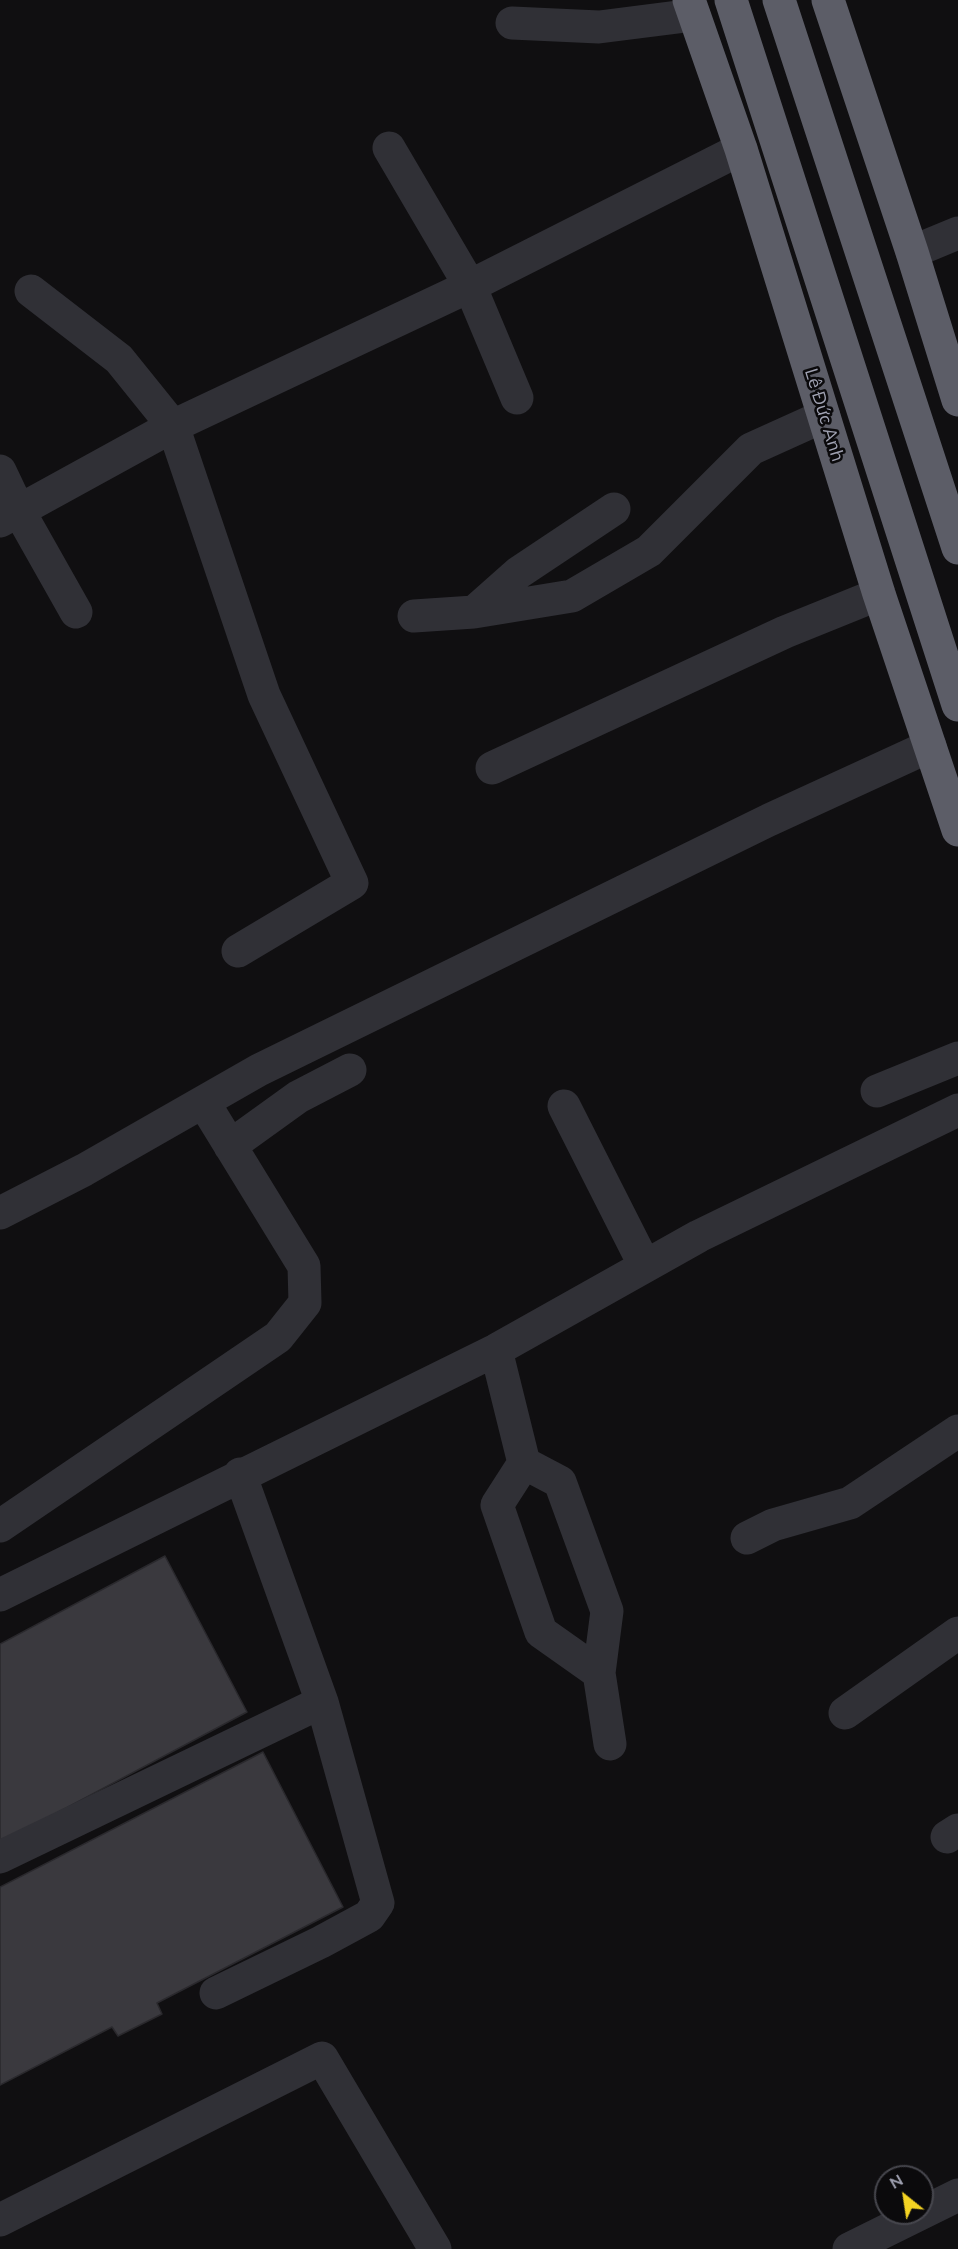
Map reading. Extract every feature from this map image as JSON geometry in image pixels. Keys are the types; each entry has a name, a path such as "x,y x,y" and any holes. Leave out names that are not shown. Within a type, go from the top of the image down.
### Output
{"highway":[{"name":"Lê Đức Anh","path":"731,0 958,705"},
{"path":"779,0 958,548"},
{"path":"828,0 912,252 958,400"},
{"name":"Lê Đức Anh","path":"692,7 741,149 879,594 958,830"},
{"path":"741,149 773,135"}],"street":[{"path":"512,23 599,27 692,7"},
{"path":"389,148 470,286 517,398"},
{"path":"9,516 173,426 470,286 741,149"},
{"path":"912,252 958,233"},
{"path":"31,291 119,360 173,426 218,552 264,695 351,883 238,951"},
{"path":"414,616 474,612 572,596 649,551 717,486 751,449 824,416"},
{"path":"0,471 9,516 76,612"},
{"path":"474,612 518,573 614,509"},
{"path":"492,768 785,632 879,594"},
{"path":"0,1213 291,1054 769,820 930,746"},
{"path":"877,1091 958,1058"},
{"path":"230,1146 298,1097 350,1070"},
{"path":"0,1526 278,1337 304,1303 304,1266 204,1103"},
{"path":"564,1106 645,1266"},
{"path":"0,1595 240,1474 496,1350 699,1236 958,1110"},
{"path":"496,1350 524,1463 497,1505 541,1632 599,1673"},
{"path":"747,1538 773,1525 850,1503 958,1431"},
{"path":"524,1463 560,1482 607,1611 599,1673 610,1744"},
{"path":"216,1992 359,1922 369,1916 378,1903 322,1702 240,1474"},
{"path":"845,1713 958,1633"},
{"path":"0,1857 322,1702"},
{"path":"0,2220 322,2058 435,2249"},
{"path":"849,2249 958,2195"}],"building":[{"path":"165,1556 247,1712 0,1843 0,1644"},
{"path":"263,1752 343,1907 157,2003 162,2014 118,2036 112,2027 0,2085 0,1887"}]}
